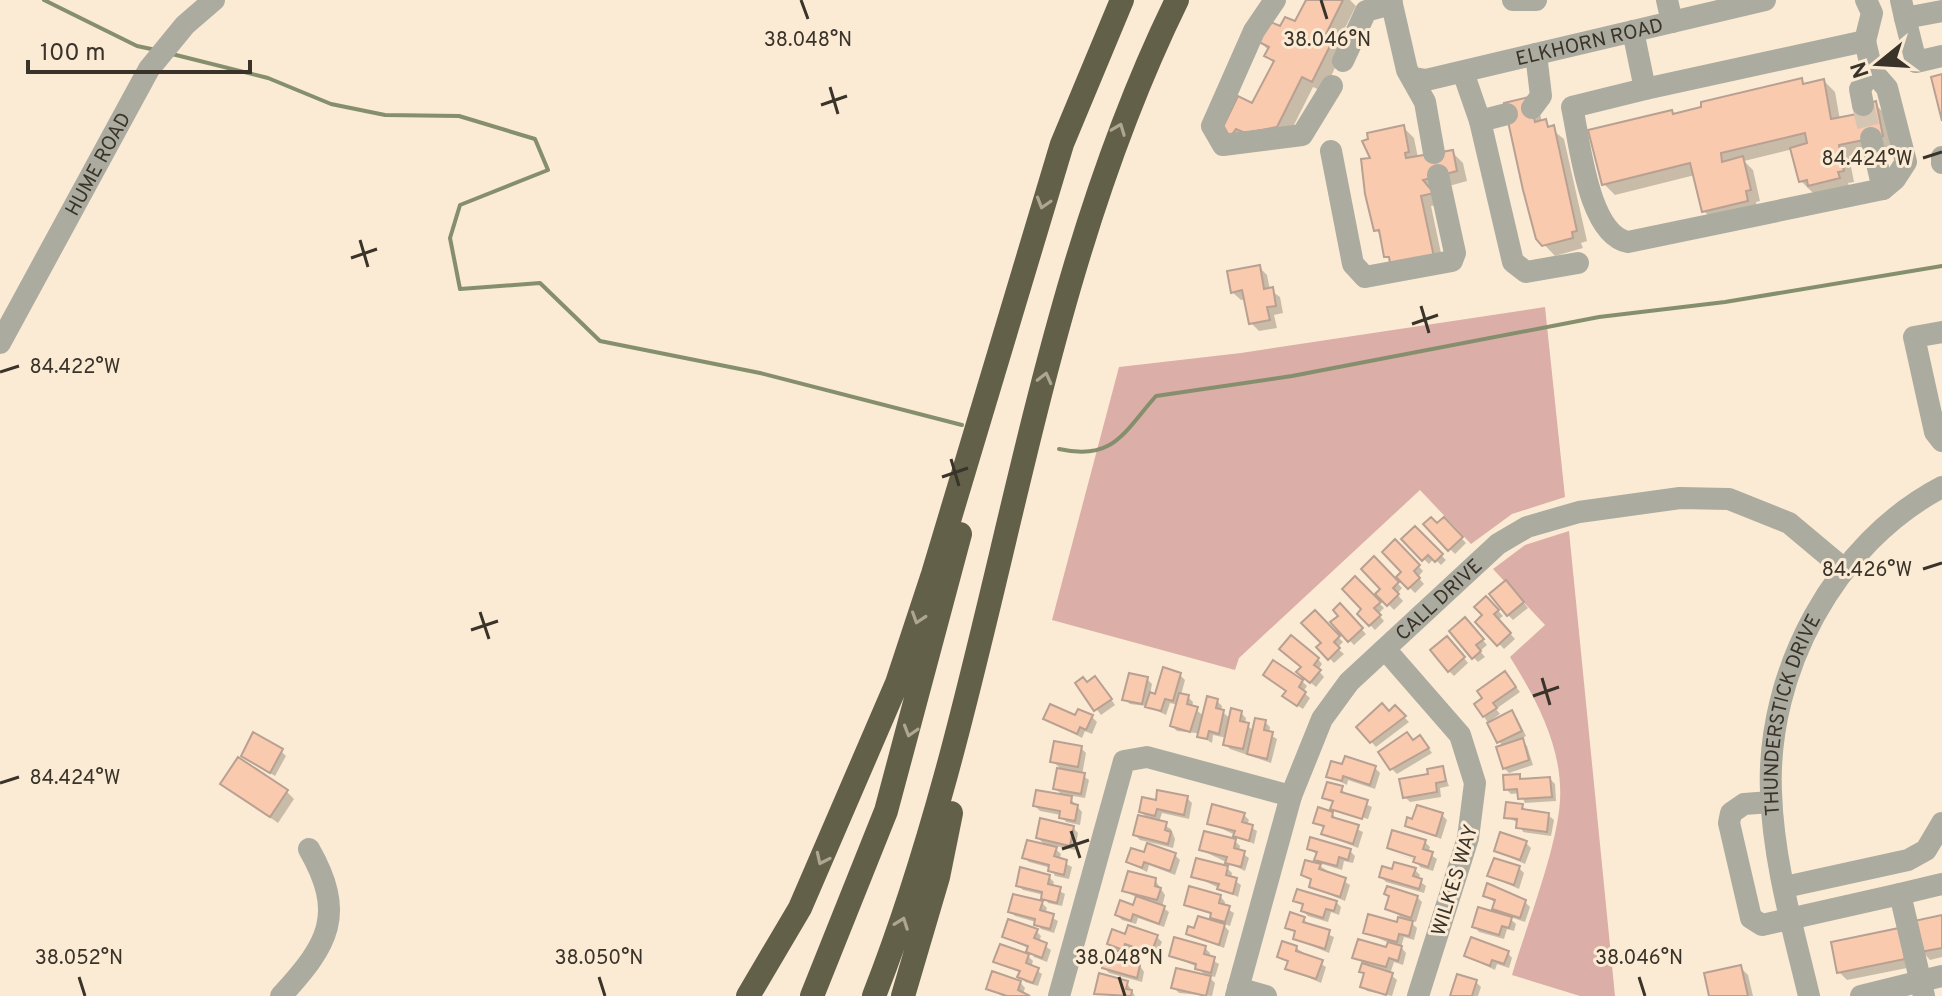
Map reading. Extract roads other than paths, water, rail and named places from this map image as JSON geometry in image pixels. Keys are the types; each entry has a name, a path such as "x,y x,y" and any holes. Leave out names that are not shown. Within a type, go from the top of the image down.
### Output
{"highway":[{"path":"748,996 800,908 881,724 933,574 1062,144 1122,0"},
{"path":"874,996 903,920 937,812 1026,454 1100,181 1129,104 1177,0"},
{"path":"812,996 881,825 914,716 956,556 999,356"},
{"path":"903,996 938,877 1026,454"}],"street":[{"path":"1275,0 1254,31 1212,126 1223,145 1302,135 1332,86"},
{"path":"1513,0 1536,0"},
{"name":"ELKHORN ROAD","path":"1414,78 1426,80 1633,31 1670,11 1765,0"},
{"path":"1865,41 1572,107 1597,217 1616,240 1628,242 1883,189 1895,179 1906,162 1887,88 1872,71 1865,41 1872,13 1866,0"},
{"path":"1331,151 1353,264 1365,277 1452,261 1455,253 1425,102 1404,62 1391,2 1365,6 1343,61"},
{"path":"1942,11 1903,9 1916,62 1942,56"},
{"name":"HUME ROAD","path":"0,343 149,69 195,10"},
{"path":"1633,31 1645,89"},
{"path":"1532,108 1541,96 1536,54"},
{"path":"1863,105 1860,89 1872,71"},
{"path":"1463,72 1480,121 1513,262 1526,272 1578,263"},
{"path":"1480,121 1507,114"},
{"path":"1871,138 1883,189"},
{"path":"1942,157 1942,163"},
{"path":"1942,332 1914,337 1935,432 1942,441"},
{"name":"THUNDERSTICK DRIVE","path":"1809,996 1791,920 1771,802 1773,739 1785,685 1802,639 1844,569 1904,512 1942,487"},
{"name":"CALL DRIVE","path":"1237,992 1291,796 1322,719 1349,682 1498,544 1527,527 1579,512 1680,498 1729,499 1758,507 1789,523 1844,569"},
{"name":"WILKES WAY","path":"1385,649 1460,735 1475,783 1468,838 1418,996"},
{"path":"1059,996 1124,761 1147,757 1291,796"},
{"path":"1771,802 1744,804 1731,813 1729,823 1751,918 1762,925 1942,884"},
{"path":"1785,887 1908,860 1926,850 1942,823"},
{"path":"281,996 320,951 330,922 329,891 309,849"},
{"path":"1861,996 1929,985 1900,894"},
{"path":"1237,992 1266,996"}],"waterway":[{"path":"44,0 137,46 156,50"},
{"path":"172,54 268,78 331,104 385,115 459,116 535,139 548,170 460,205 450,238 460,289 540,283 600,341 760,373 962,425"},
{"path":"1059,449 1093,451 1116,441 1156,396 1292,376 1599,317 1725,302 1942,266"}],"tunnel":[{"path":"1863,105 1871,138"}]}
